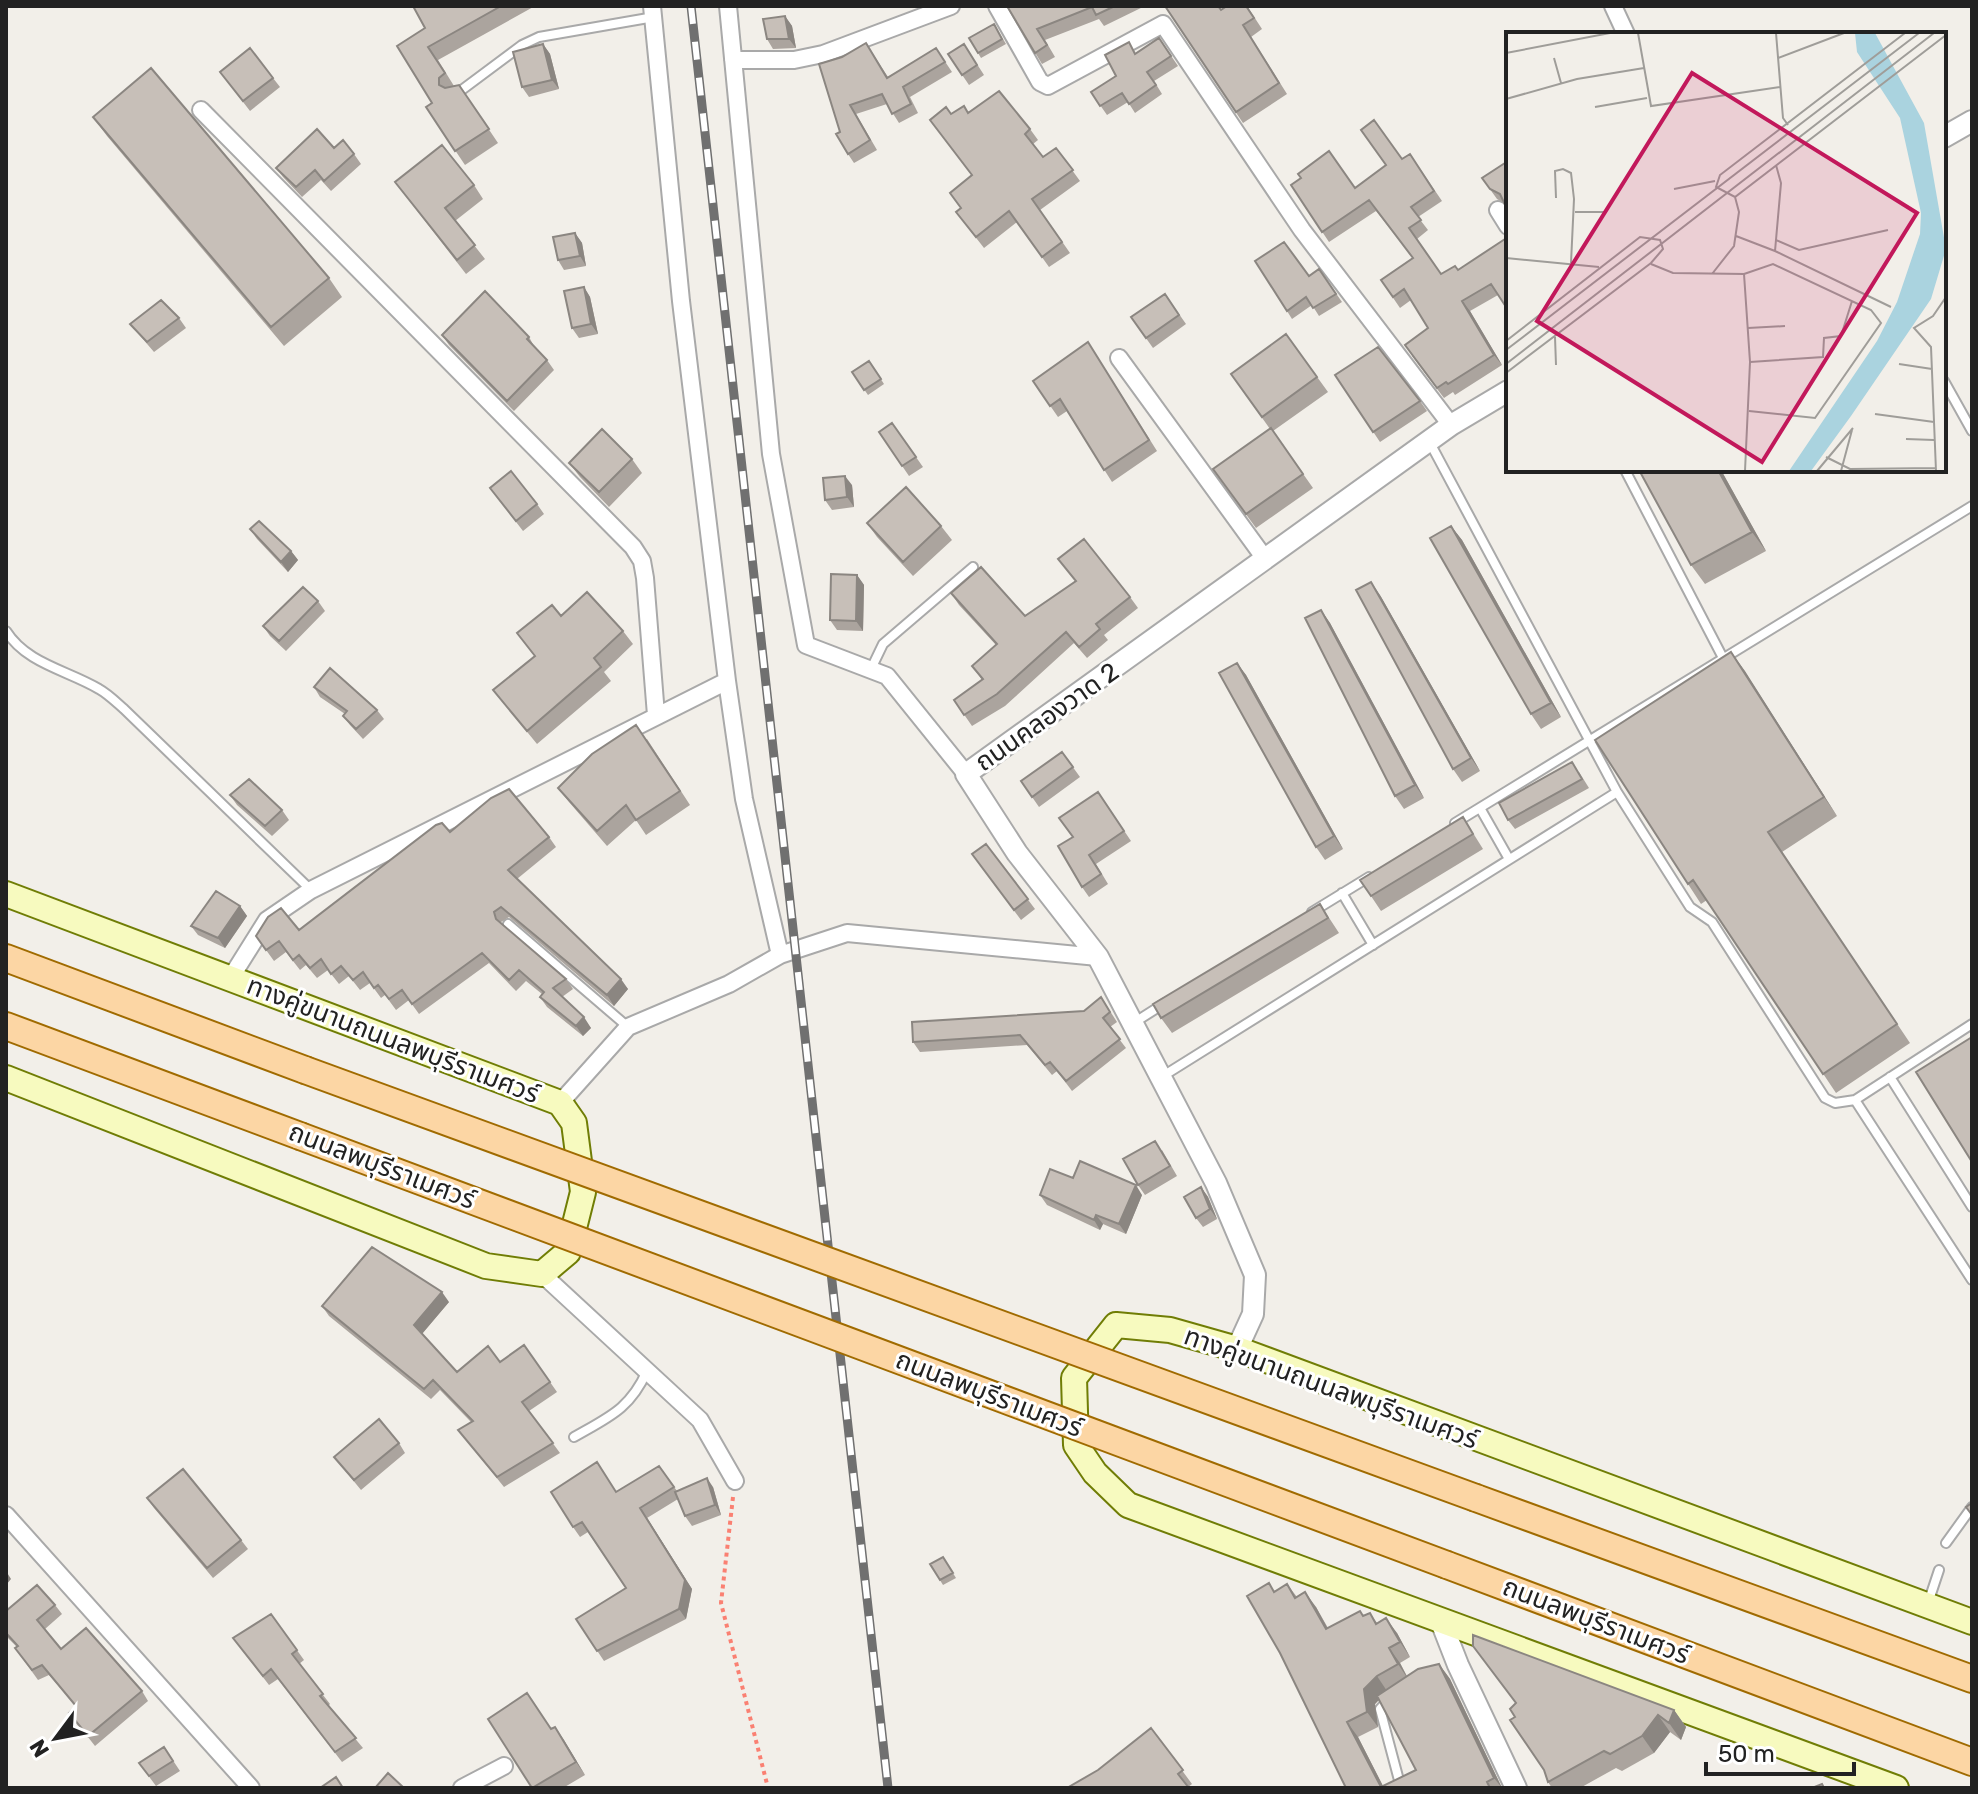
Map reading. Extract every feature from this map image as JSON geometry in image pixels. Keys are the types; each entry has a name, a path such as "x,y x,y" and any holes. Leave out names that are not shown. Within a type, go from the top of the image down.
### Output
{"main road":[{"name":"ทางคู่ขนานถนนลพบุรีราเมศวร์","path":"6,894 560,1103 574,1123 583,1192 568,1252 542,1274"},
{"path":"6,958 1972,1679"},
{"name":"ถนนลพบุรีราเมศวร์","path":"6,1026 1972,1762"},
{"path":"6,1078 486,1266 542,1274"},
{"name":"ทางคู่ขนานถนนลพบุรีราเมศวร์","path":"1896,1788 1128,1505 1095,1473 1076,1445 1074,1378 1116,1325 1170,1330 1237,1349 1516,1456 1972,1622"}],"street":[{"path":"728,6 771,454 806,645 887,676 966,774"},
{"path":"733,60 794,60 823,54 951,6"},
{"path":"997,6 1040,82 1048,86 1163,24 1302,230 1451,425"},
{"path":"1613,6 1625,32"},
{"path":"653,11 681,301 727,681 744,799 780,955"},
{"path":"201,110 633,547 642,561 645,578 656,715"},
{"path":"1946,136 1972,121"},
{"path":"1498,210 1506,223"},
{"path":"1119,358 1266,560"},
{"name":"ถนนคลองวาด 2","path":"1237,1349 1253,1314 1255,1275 1216,1183 1135,1022 1098,957 1017,853 966,774 1451,425 1506,392"},
{"path":"230,979 267,920 311,890 727,681"},
{"path":"560,1103 628,1027 729,984 780,955 847,933 1098,957"},
{"path":"542,1274 700,1420 735,1481"},
{"path":"6,1515 251,1788"},
{"path":"1440,1619 1450,1664 1516,1788"},
{"path":"462,1788 504,1766"}],"lane":[{"path":"455,95 522,45 539,37 653,11"},
{"path":"1946,385 1972,431"},
{"path":"1429,441 1617,792 1671,881 1695,914 1712,922 1825,1098 1835,1103 1855,1100 1972,1024"},
{"path":"1626,472 1722,656"},
{"path":"1443,831 1722,656 1972,506"},
{"path":"871,670 883,644 973,567"},
{"path":"6,631 14,644 35,659 99,689 124,709 311,890"},
{"path":"1162,1076 1617,792"},
{"path":"1480,808 1509,859"},
{"path":"1303,917 1380,870"},
{"path":"1342,893 1373,945"},
{"path":"508,924 628,1027"},
{"path":"1135,1022 1174,998"},
{"path":"1890,1077 1972,1207"},
{"path":"1855,1100 1972,1280"},
{"path":"1961,1264 1972,1257"},
{"path":"574,1437 624,1408 636,1394 648,1370"},
{"path":"1946,1543 1972,1507"},
{"path":"1927,1604 1939,1570"},
{"path":"1400,1784 1380,1709 1401,1692"}],"path":[{"path":"735,1481 721,1603 768,1788"}],"building":[{"path":"413,6 501,6 428,47 445,73 439,78 439,85 445,88 459,85 489,129 455,151 426,107 432,103 397,46 425,28"},
{"path":"1007,6 1115,6 1096,15 1092,7 1037,29 1047,45 1035,53"},
{"path":"1165,6 1218,6 1221,10 1227,6 1246,6 1254,18 1243,25 1279,83 1236,112"},
{"path":"785,16 789,39 767,39 763,19"},
{"path":"994,24 1002,39 978,53 969,38"},
{"path":"1159,38 1171,56 1147,72 1156,85 1129,104 1122,93 1100,106 1091,92 1116,76 1105,55 1129,42 1135,54"},
{"path":"866,43 887,78 936,48 945,62 903,87 911,104 892,114 882,94 850,105 870,140 848,154 836,134 840,132 819,64 842,57"},
{"path":"543,44 552,80 522,87 513,52"},
{"path":"964,44 977,65 962,75 948,54"},
{"path":"250,48 273,78 243,101 220,72"},
{"path":"151,68 329,278 271,327 93,117"},
{"path":"999,91 1030,129 1025,134 1043,157 1056,148 1073,170 1032,199 1062,242 1042,257 1009,211 976,237 956,212 961,208 950,193 972,175 930,120 946,107 951,114 964,106 968,113"},
{"path":"1374,120 1402,159 1410,154 1434,191 1411,207 1421,220 1409,228 1441,274 1455,266 1458,270 1506,238 1506,307 1491,284 1462,301 1494,355 1437,388 1405,345 1428,328 1404,289 1393,297 1381,280 1413,258 1369,200 1322,232 1291,185 1301,178 1298,174 1329,151 1355,188 1386,165 1361,130"},
{"path":"317,129 334,148 343,140 354,154 324,181 315,170 296,187 276,168"},
{"path":"442,145 474,185 445,208 475,245 457,260 395,182"},
{"path":"1506,162 1506,207 1500,194 1490,189 1482,178"},
{"path":"575,233 580,256 558,260 553,237"},
{"path":"1284,242 1309,276 1319,269 1336,294 1313,308 1306,297 1287,311 1255,261"},
{"path":"584,287 591,324 572,328 564,291"},
{"path":"485,291 547,360 507,401 442,335"},
{"path":"1165,294 1179,315 1146,338 1131,317"},
{"path":"161,300 179,318 147,342 130,324"},
{"path":"1286,334 1317,377 1262,417 1231,374"},
{"path":"1088,342 1149,440 1104,470 1060,399 1050,406 1033,381"},
{"path":"1378,347 1420,401 1373,432 1335,375"},
{"path":"869,361 881,379 864,390 852,372"},
{"path":"892,423 916,457 902,466 879,432"},
{"path":"1271,428 1303,474 1246,514 1213,469"},
{"path":"602,429 632,459 599,492 569,463"},
{"path":"511,471 537,504 516,521 490,488"},
{"path":"1640,472 1719,472 1752,532 1691,565"},
{"path":"845,476 847,497 825,500 823,478"},
{"path":"906,487 941,526 903,562 867,523"},
{"path":"259,521 291,551 281,562 250,529"},
{"path":"1451,526 1551,703 1531,714 1430,538"},
{"path":"1084,539 1130,597 1096,624 1100,629 1079,647 1066,632 997,694 964,715 954,700 983,679 972,666 997,644 951,593 981,567 1025,616 1076,581 1058,559"},
{"path":"831,574 857,575 856,621 830,620"},
{"path":"1371,582 1471,758 1453,769 1356,590"},
{"path":"303,587 318,601 279,641 263,626"},
{"path":"587,592 623,631 594,658 601,667 527,731 493,690 535,656 517,633 552,605 561,616"},
{"path":"1321,610 1415,785 1395,796 1305,618"},
{"path":"1731,652 1824,797 1768,832 1897,1024 1823,1074 1693,880 1688,884 1595,740"},
{"path":"1237,663 1334,836 1316,847 1219,673"},
{"path":"330,668 377,710 356,729 343,716 347,711 314,687"},
{"path":"636,725 680,791 636,820 626,805 597,831 558,788 592,754"},
{"path":"1062,752 1073,767 1032,797 1021,781"},
{"path":"1572,762 1582,779 1508,820 1499,803"},
{"path":"249,779 282,810 265,826 230,795"},
{"path":"509,789 549,837 508,870 621,979 607,995 501,907 494,912 496,919 566,979 553,988 584,1017 576,1026 540,997 544,992 519,970 509,980 482,953 412,1004 402,990 389,999 378,985 374,988 363,972 353,980 341,966 331,974 321,959 310,968 299,955 293,960 279,941 266,950 256,936 268,917 281,908 299,930 436,825 442,823 450,832 491,798"},
{"path":"1098,792 1124,831 1089,855 1101,874 1082,887 1058,846 1073,837 1059,818"},
{"path":"1463,817 1473,834 1371,896 1360,880"},
{"path":"986,844 1028,899 1014,910 972,854"},
{"path":"216,891 240,906 218,938 191,926"},
{"path":"1320,904 1328,918 1161,1018 1153,1004"},
{"path":"1101,997 1110,1012 1103,1018 1120,1039 1066,1081 1050,1062 1045,1065 1020,1035 913,1042 912,1022 1084,1011"},
{"path":"1972,1037 1972,1162 1916,1072"},
{"path":"1155,1141 1170,1166 1138,1185 1123,1159"},
{"path":"1080,1161 1136,1185 1119,1224 1096,1215 1094,1220 1040,1195 1050,1169 1073,1178"},
{"path":"1201,1187 1210,1209 1196,1218 1184,1197"},
{"path":"372,1247 442,1292 414,1325 457,1372 488,1346 500,1362 524,1345 550,1382 522,1402 553,1443 497,1477 458,1430 473,1421 433,1380 424,1389 322,1306"},
{"path":"379,1419 399,1443 354,1480 334,1457"},
{"path":"597,1462 616,1492 659,1466 674,1487 640,1508 685,1580 679,1609 597,1651 576,1619 626,1588 582,1522 573,1527 551,1492"},
{"path":"183,1469 241,1540 207,1568 147,1498"},
{"path":"707,1478 715,1505 685,1516 675,1492"},
{"path":"943,1557 953,1573 940,1580 930,1564"},
{"path":"1269,1583 1274,1592 1287,1584 1295,1598 1305,1592 1326,1629 1360,1611 1363,1616 1370,1613 1376,1624 1386,1618 1400,1642 1389,1648 1398,1664 1377,1676 1364,1689 1367,1712 1347,1722 1381,1787 1416,1770 1377,1696 1418,1669 1439,1664 1494,1778 1487,1782 1490,1788 1346,1788 1280,1653 1247,1596"},
{"path":"37,1585 55,1605 37,1620 61,1649 86,1628 142,1691 88,1736 69,1713 76,1706 42,1665 32,1670 6,1633 6,1611"},
{"path":"271,1614 297,1650 292,1654 323,1694 320,1696 356,1738 335,1752 271,1669 263,1676 233,1638"},
{"path":"1473,1635 1674,1710 1669,1723 1658,1715 1642,1736 1610,1754 1604,1751 1548,1782 1544,1770 1510,1720 1515,1717 1510,1709 1516,1703 1473,1646"},
{"path":"527,1693 551,1729 555,1727 576,1762 532,1788 488,1719"},
{"path":"1151,1728 1183,1770 1178,1774 1189,1788 1067,1788 1098,1770"},
{"path":"164,1747 173,1761 149,1776 139,1763"},
{"path":"388,1773 404,1788 375,1788"},
{"path":"336,1777 343,1788 320,1788"}],"railway":[{"path":"691,6 888,1788"}]}
